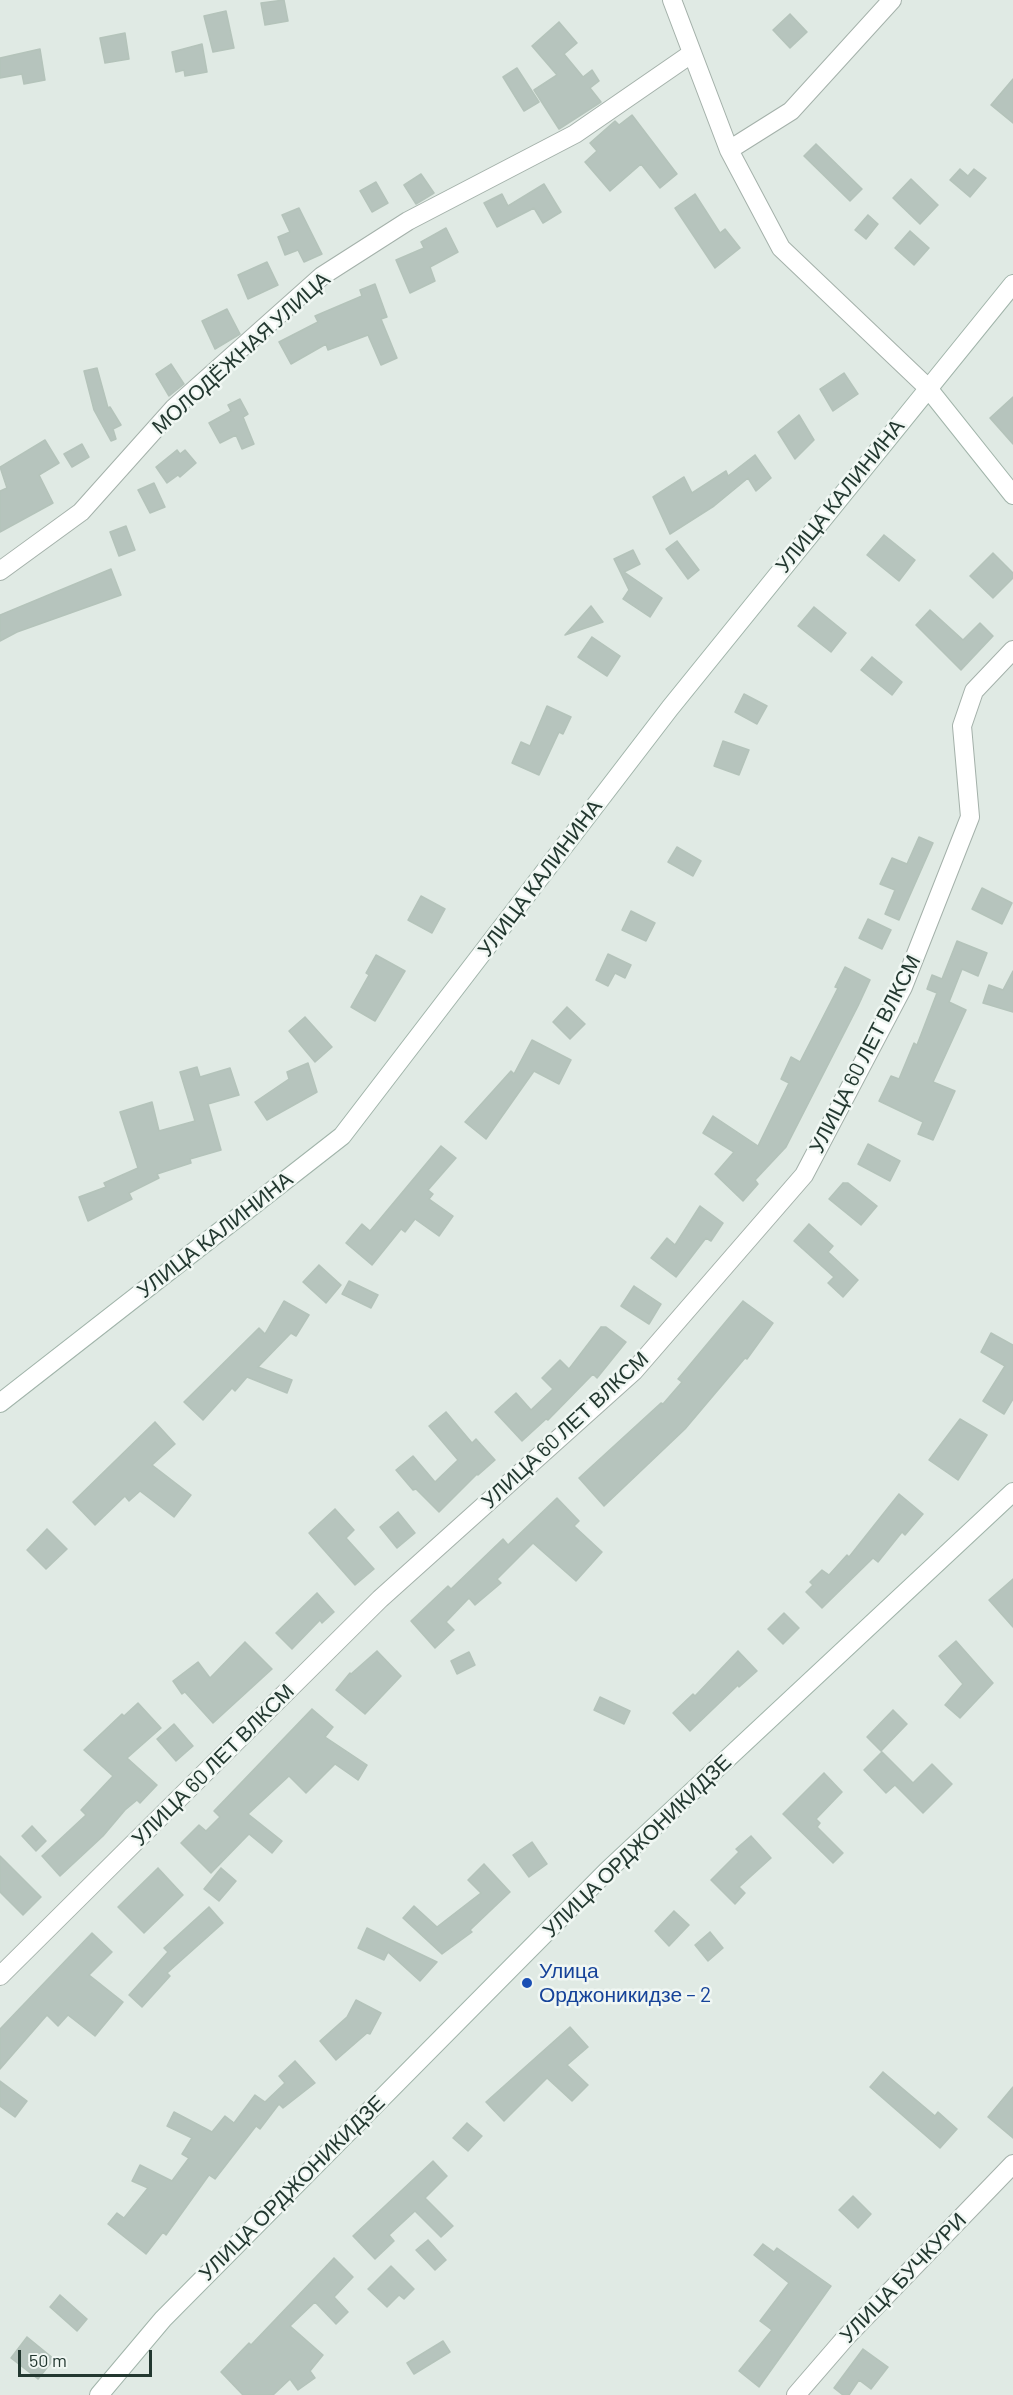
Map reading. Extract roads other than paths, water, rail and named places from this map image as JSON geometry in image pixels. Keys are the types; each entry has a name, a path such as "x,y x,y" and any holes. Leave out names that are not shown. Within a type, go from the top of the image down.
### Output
{"street":[{"path":"672,0 729,150 781,248 927,387 1013,495"},
{"path":"729,150 791,111 892,0"},
{"name":"МОЛОДЁЖНАЯ УЛИЦА","path":"0,571 81,512 174,408 322,276 408,221 575,134 691,54"},
{"name":"УЛИЦА КАЛИНИНА","path":"0,1403 342,1136 670,708 927,387 1013,284"},
{"name":"УЛИЦА 60 ЛЕТ ВЛКСМ","path":"0,1976 380,1599 634,1371 804,1175 903,987 970,816 962,726 974,691 1013,650"},
{"name":"УЛИЦА ОРДЖОНИКИДЗЕ","path":"99,2395 163,2319 608,1870 1013,1492"},
{"name":"УЛИЦА БУЧКУРИ","path":"796,2395 847,2336 1013,2164"}],"place":[{"name":"Улица Орджоникидзе – 2","path":"527,1983"}]}
